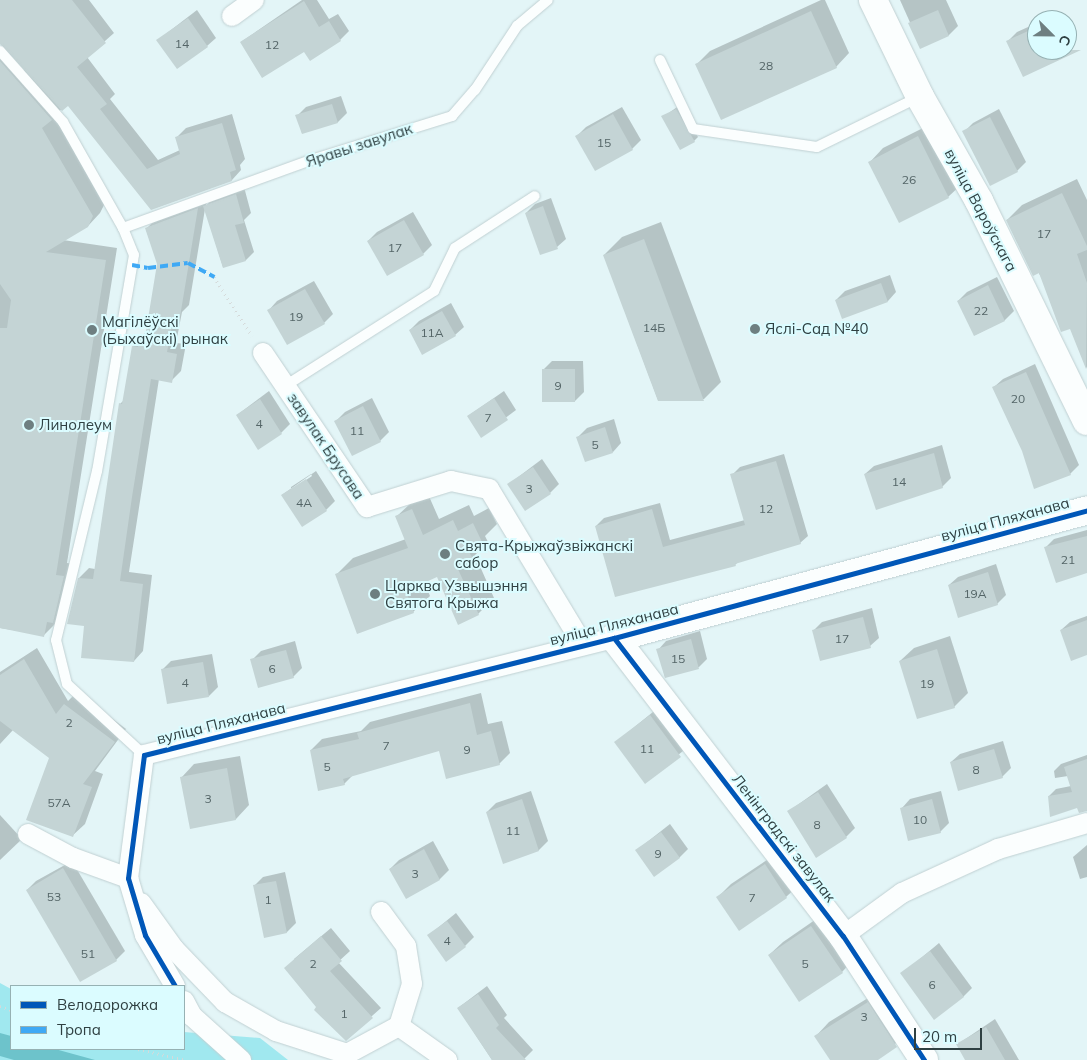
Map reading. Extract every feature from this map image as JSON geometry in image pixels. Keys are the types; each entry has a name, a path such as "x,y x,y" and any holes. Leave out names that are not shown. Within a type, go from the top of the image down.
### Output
{"street":[{"path":"232,16 254,0"},
{"name":"вуліца Вароўскага","path":"873,0 920,96 979,201 1087,422"},
{"name":"завулак Брусава","path":"264,353 367,507 451,481 489,489 583,645"},
{"name":"вуліца Пляханава","path":"144,755 614,638 1087,510"},
{"name":"Ленінградскі завулак","path":"614,638 844,936 924,1060"},
{"path":"144,755 130,884 145,935 174,985"},
{"path":"844,936 902,894 920,885 998,849 1087,823"},
{"path":"28,834 73,858 130,884 174,949 225,1002 276,1031 347,1054 399,1026 412,984 406,946 381,912"},
{"path":"185,1003 192,1016 241,1060"},
{"path":"399,1026 447,1060"}],"lane":[{"name":"Яравы завулак","path":"123,228 311,160 452,116 475,90 517,26 548,0"},
{"path":"0,51 63,122 123,228 134,255 97,471 56,640 67,684 144,755"},
{"path":"660,60 693,129 817,146 920,96"},
{"path":"286,386 434,291 455,248 535,196"}],"path":[{"path":"214,277 264,353"},
{"path":"142,1050 186,1060"}],"shaded area":[{"path":"0,983 10,988 10,1050 185,1050 185,1032 260,1038 288,1060 0,1060"},
{"path":"0,1033 10,1036 10,1050 59,1050 95,1060 14,1060 0,1056"}],"building":[{"path":"0,0 72,0 106,43 77,67 107,104 100,109 147,169 180,154 175,137 222,123 236,170 230,172 232,181 151,210 68,106 62,111 0,44"},
{"path":"304,1 319,27 329,21 341,41 310,61 304,52 262,78 240,42"},
{"path":"938,10 949,36 920,49 908,23"},
{"path":"811,11 837,68 721,120 695,64"},
{"path":"188,18 208,47 177,69 156,40"},
{"path":"1027,32 1027,60 1060,60 1023,77 1006,41"},
{"path":"0,61 52,120 42,128 93,216 88,227 46,252 106,260 56,575 64,576 53,623 47,622 44,637 0,628 0,328 7,328 11,300 0,284"},
{"path":"332,104 338,123 302,134 295,115"},
{"path":"676,109 695,142 680,150 661,116"},
{"path":"613,114 633,150 595,171 575,136"},
{"path":"990,117 1018,172 990,186 962,131"},
{"path":"918,136 949,198 899,223 868,162"},
{"path":"1062,193 1087,246 1087,250 1077,254 1087,283 1086,369 1070,329 1061,332 1039,273 1033,276 1006,220"},
{"path":"236,194 244,223 235,225 246,261 223,268 203,206"},
{"path":"543,206 558,249 540,255 525,213"},
{"path":"198,208 180,317 174,316 167,352 177,354 172,383 151,379 120,581 143,584 134,662 81,658 84,626 67,624 78,578 93,579 119,403 122,404 132,346 138,347 140,336 145,337 157,264 145,228"},
{"path":"404,220 424,255 387,276 367,241"},
{"path":"644,239 704,401 658,401 603,255"},
{"path":"881,283 888,302 842,319 835,300"},
{"path":"988,285 1005,321 974,336 957,301"},
{"path":"305,289 325,324 287,345 267,310"},
{"path":"442,311 456,336 422,355 409,330"},
{"path":"542,369 575,369 575,402 542,402"},
{"path":"1026,372 1071,475 1034,489 1022,451 992,387"},
{"path":"494,398 508,420 481,438 467,416"},
{"path":"260,399 282,434 258,450 236,415"},
{"path":"363,406 381,442 352,456 334,421"},
{"path":"605,427 613,453 585,462 576,437"},
{"path":"934,453 943,488 876,510 864,474"},
{"path":"776,461 801,544 735,564 736,566 615,597 595,526 652,509 663,547 745,525 730,474"},
{"path":"533,467 551,494 525,511 507,484"},
{"path":"306,479 327,511 302,527 281,495"},
{"path":"412,509 423,535 453,520 458,531 473,523 482,542 467,548 473,559 457,567 479,615 458,625 437,577 406,591 414,613 357,634 335,574 408,548 395,516"},
{"path":"1087,536 1087,573 1056,583 1044,547"},
{"path":"988,572 998,605 958,618 948,585"},
{"path":"863,617 871,648 820,661 812,630"},
{"path":"1087,620 1087,655 1071,661 1060,630"},
{"path":"691,639 699,669 665,678 656,649"},
{"path":"937,649 955,708 917,719 899,661"},
{"path":"286,650 294,678 258,688 250,659"},
{"path":"24,659 56,714 64,704 115,742 83,784 92,787 73,837 26,820 49,758 0,721 0,675"},
{"path":"203,662 209,697 167,704 161,669"},
{"path":"470,703 477,735 491,731 500,765 446,779 439,751 343,779 345,785 318,791 310,750 359,739 357,733"},
{"path":"650,715 681,757 645,784 614,742"},
{"path":"994,749 1003,778 958,791 950,762"},
{"path":"1087,759 1087,811 1079,813 1077,808 1050,817 1048,796 1072,792 1064,767"},
{"path":"227,768 236,820 190,829 180,777"},
{"path":"818,792 847,838 816,858 787,811"},
{"path":"522,799 539,851 503,864 486,812"},
{"path":"932,799 941,833 908,841 900,808"},
{"path":"661,832 680,858 654,877 635,850"},
{"path":"424,849 440,880 406,899 389,869"},
{"path":"765,864 787,898 739,931 716,897"},
{"path":"63,868 117,961 80,982 26,890"},
{"path":"276,881 287,933 264,938 253,885"},
{"path":"447,921 466,947 446,962 427,935"},
{"path":"811,926 843,973 799,1002 768,955"},
{"path":"321,936 342,961 330,971 373,1018 346,1041 314,1010 316,1007 284,968"},
{"path":"930,951 964,997 934,1020 900,973"},
{"path":"478,994 499,1025 496,1028 526,1060 492,1060 457,1008"},
{"path":"868,1002 897,1047 878,1060 830,1060 814,1036"},
{"path":"986,1027 1005,1060 965,1060 956,1044"}],"marked path":[{"path":"132,265 148,268 188,263 214,277"}],"cycle path":[{"path":"174,985 145,935 128,878 144,755 614,638 1087,510"},
{"path":"614,638 843,936 924,1060"}],"place":[{"name":"Яслі-Сад №40","path":"755,329"},
{"name":"Магілёўскі (Быхаўскі) рынак","path":"92,330"},
{"name":"Линолеум","path":"29,425"},
{"name":"Свята-Крыжаўзвіжанскі сабор","path":"445,554"},
{"name":"Царква Узвышэння Святога Крыжа","path":"375,594"}]}
